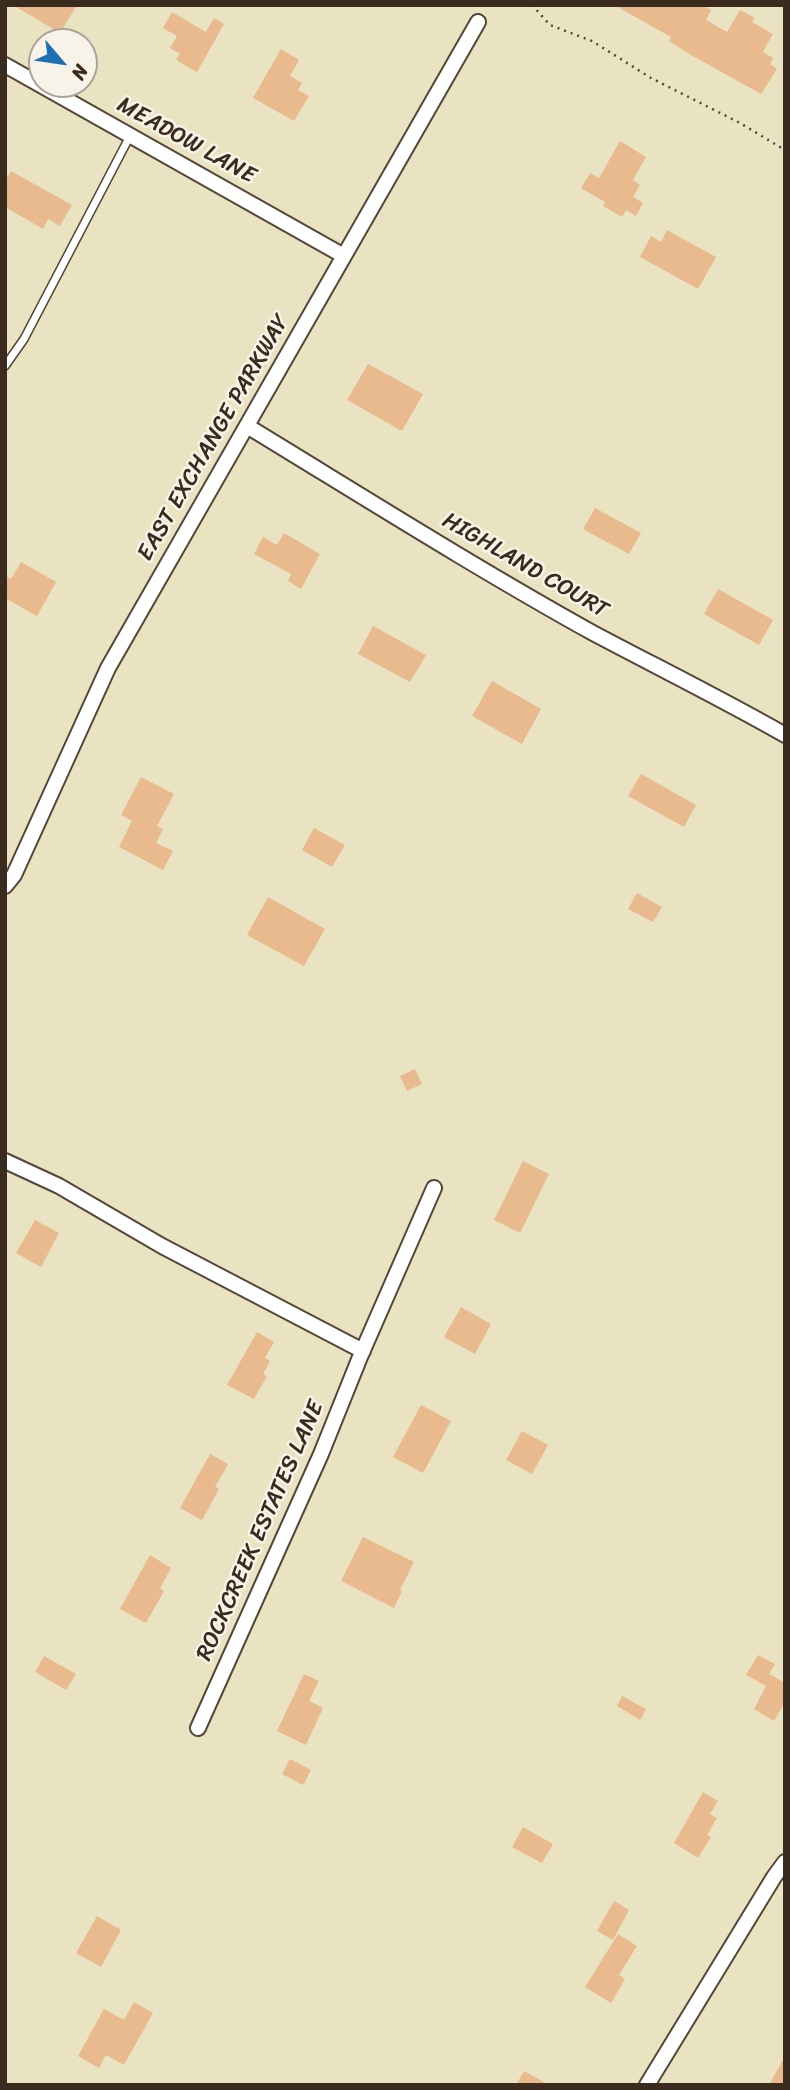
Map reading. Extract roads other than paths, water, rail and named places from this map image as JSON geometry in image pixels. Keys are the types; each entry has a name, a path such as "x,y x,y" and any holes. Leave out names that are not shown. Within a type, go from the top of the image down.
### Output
{"street":[{"name":"EAST EXCHANGE PARKWAY","path":"5,886 14,875 108,668 478,22"},
{"name":"MEADOW LANE","path":"5,65 344,256"},
{"name":"HIGHLAND COURT","path":"247,426 405,523 582,626 785,735"},
{"path":"5,1161 59,1186 162,1246 363,1351"},
{"name":"ROCKCREEK ESTATES LANE","path":"198,1728 321,1454 434,1188"},
{"path":"647,2085 785,1862"}],"lane":[{"path":"5,366 24,339 130,135"}]}
